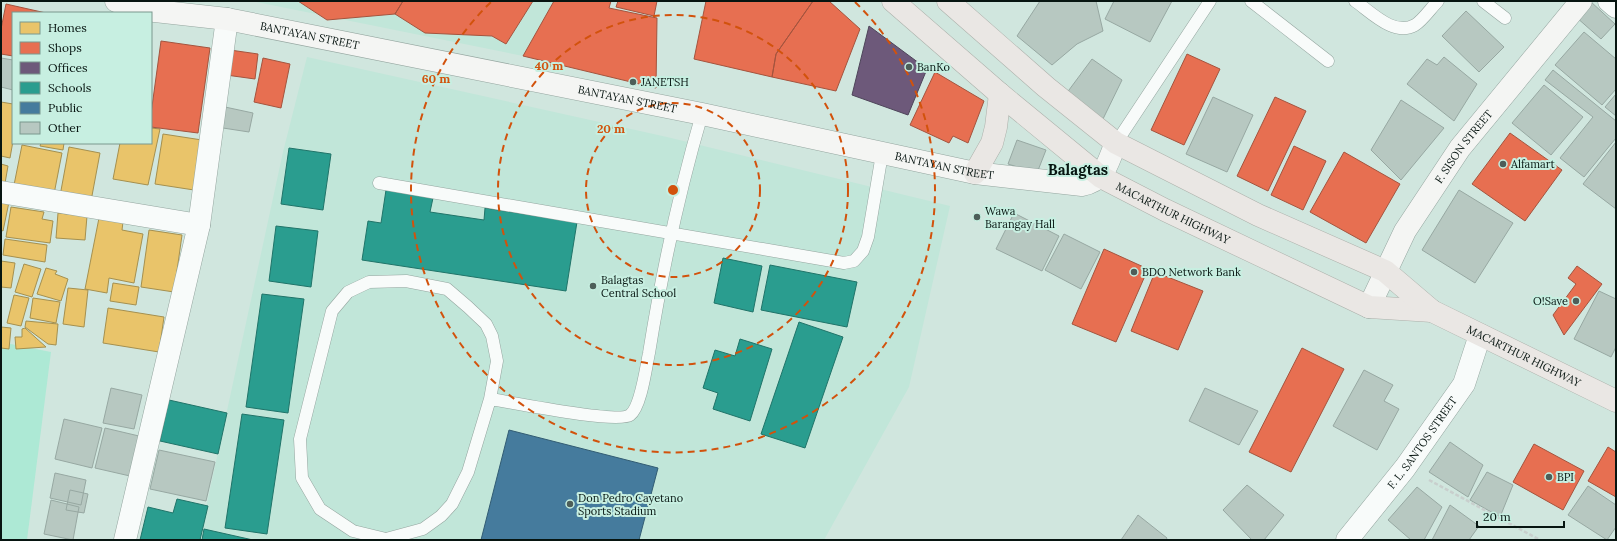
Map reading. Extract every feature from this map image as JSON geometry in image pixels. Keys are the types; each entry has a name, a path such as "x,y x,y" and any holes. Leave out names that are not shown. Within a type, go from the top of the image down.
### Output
{"highway":[{"name":"MACARTHUR HIGHWAY","path":"893,1 1000,94 1101,177 1165,210 1369,307 1432,311"},
{"name":"MACARTHUR HIGHWAY","path":"948,1 1046,87 1116,143 1258,215 1386,271 1432,311 1616,401"},
{"path":"975,173 992,143 996,128 1000,94"}],"main road":[{"name":"BANTAYAN STREET","path":"116,1 156,6 227,19 702,114 975,173 1082,185 1092,183 1101,177"},
{"name":"F. SISON STREET","path":"1369,307 1405,231 1460,148 1581,1"},
{"path":"1101,177 1116,143"}],"street":[{"path":"1609,1 1616,8"},
{"path":"125,540 199,225 227,19"},
{"path":"1,192 199,225"},
{"name":"F. L. SANTOS STREET","path":"1347,540 1405,468 1464,384 1480,335"}],"lane":[{"path":"1116,143 1210,1"},
{"path":"1251,1 1328,61"},
{"path":"1355,1 1392,27 1406,29 1416,25 1438,1"},
{"path":"1483,1 1505,18"},
{"path":"490,398 601,417 620,419 630,415 637,404 647,366 657,301 671,232 702,114"},
{"path":"379,183 671,232 844,263 854,261 863,251 868,237 882,154"},
{"path":"406,281 447,289 486,324 492,336 497,361 490,398 468,472 459,491 452,504 441,516 423,529 386,539 353,531 320,509 302,478 300,439 332,311 348,292 369,282 406,281"}],"path":[{"path":"1405,468 1540,540"}],"shaded area":[{"path":"252,1 554,1 523,56"},
{"name":"Balagtas Central School","path":"307,57 667,137 950,206 909,387 824,540 199,540 283,152"},
{"path":"1,342 51,352 27,540 1,540"}],"building: Homes":[{"path":"1,102 12,104 12,144 10,158 1,156"},
{"path":"152,128 160,129 148,185 113,179 120,144 152,144"},
{"path":"163,134 202,140 194,190 155,184"},
{"path":"41,144 64,144 63,150 40,146"},
{"path":"22,145 62,153 54,194 14,185"},
{"path":"69,147 100,153 91,201 60,196"},
{"path":"1,164 8,166 4,189 1,189"},
{"path":"1,200 9,202 3,231 1,230"},
{"path":"11,207 44,212 42,219 53,221 50,243 6,237"},
{"path":"58,213 87,216 85,240 56,238"},
{"path":"99,218 123,222 122,230 143,234 134,283 109,278 107,293 85,289"},
{"path":"149,230 182,235 174,292 141,287"},
{"path":"5,239 47,245 45,262 3,255"},
{"path":"1,261 15,263 11,288 1,287"},
{"path":"24,264 41,269 32,297 15,292"},
{"path":"46,268 57,271 55,274 68,279 61,301 37,294"},
{"path":"113,283 139,287 136,305 110,301"},
{"path":"68,288 88,290 84,327 63,324"},
{"path":"14,295 29,298 21,326 7,323"},
{"path":"33,298 60,302 56,323 30,318"},
{"path":"108,308 164,317 159,352 103,343"},
{"path":"26,321 58,324 56,345 48,344 25,327"},
{"path":"1,327 11,328 9,349 1,348"},
{"path":"25,328 46,347 16,349 15,337 22,337 22,329"}],"building: Shops":[{"path":"298,1 403,1 395,14 327,20"},
{"path":"403,1 533,1 506,44 492,36 425,33 395,14"},
{"path":"554,1 611,1 609,8 657,18 656,88 523,56"},
{"path":"618,1 657,1 654,16 616,7"},
{"path":"706,1 813,1 776,54 772,77 694,59"},
{"path":"813,1 829,1 860,29 836,91 772,77 776,54"},
{"path":"6,4 42,12 12,12 12,56 1,54 1,29"},
{"path":"161,41 210,48 198,133 152,127 152,107"},
{"path":"230,50 258,54 255,79 226,75"},
{"path":"1187,54 1220,69 1184,145 1151,130"},
{"path":"263,58 290,64 281,108 254,102"},
{"path":"935,72 984,101 968,143 953,136 949,143 910,125"},
{"path":"1275,97 1306,111 1268,191 1237,176"},
{"path":"1510,133 1562,170 1525,221 1472,184"},
{"path":"1294,146 1326,161 1303,210 1271,195"},
{"path":"1344,152 1400,184 1366,243 1310,212"},
{"path":"1104,249 1148,269 1116,342 1072,324"},
{"path":"1577,266 1602,284 1564,335 1553,315 1576,284 1568,278"},
{"path":"1155,272 1203,291 1178,350 1131,331"},
{"path":"1302,348 1344,369 1291,472 1249,452"},
{"name":"BPI","path":"1534,444 1584,471 1563,510 1513,482"},
{"path":"1608,447 1616,452 1616,497 1588,481"}],"building: Offices":[{"path":"869,26 927,69 908,115 852,95"}],"building: Schools":[{"path":"289,148 331,154 323,210 281,204"},
{"path":"386,190 433,198 430,212 484,220 485,208 577,222 566,291 362,260 368,221 381,223"},
{"path":"276,226 318,231 311,287 269,281"},
{"path":"723,258 762,266 753,312 714,303"},
{"path":"770,265 857,282 847,327 761,310"},
{"path":"262,294 304,299 288,413 246,407"},
{"path":"799,322 843,337 805,448 761,434"},
{"path":"740,339 772,349 750,421 713,409 718,393 703,388 715,350 735,356"},
{"path":"169,400 227,413 218,454 160,441"},
{"path":"242,414 284,420 267,534 225,528"},
{"path":"177,499 208,506 200,540 140,540 148,507 173,513"},
{"path":"204,529 253,540 202,540"}],"building: Public":[{"name":"Don Pedro Cayetano Sports Stadium","path":"509,430 658,468 639,540 481,540"}],"building: Other":[{"path":"1040,1 1096,1 1103,31 1077,44 1052,65 1017,36"},
{"path":"1114,1 1172,1 1150,42 1105,19"},
{"path":"1590,1 1615,24 1601,39 1576,17"},
{"path":"1466,11 1504,47 1479,72 1442,36"},
{"path":"1584,32 1616,59 1616,89 1602,105 1555,65"},
{"path":"1444,57 1477,84 1454,121 1407,84 1427,59 1437,65"},
{"path":"1,58 12,60 12,90 1,87"},
{"path":"1092,59 1122,80 1102,121 1066,94"},
{"path":"1553,70 1616,121 1616,138 1584,177 1560,158 1593,117 1545,80"},
{"path":"1544,85 1583,117 1551,155 1512,123"},
{"path":"1616,94 1616,116 1605,107"},
{"path":"1213,97 1253,115 1227,172 1186,154"},
{"path":"1401,100 1444,128 1401,180 1371,150"},
{"path":"225,107 253,113 249,132 223,128"},
{"path":"1017,140 1046,150 1037,173 1008,164"},
{"path":"1616,142 1616,209 1583,184"},
{"path":"1459,190 1513,223 1475,283 1422,250"},
{"path":"1014,213 1059,236 1042,271 996,249"},
{"path":"1064,234 1100,252 1081,289 1045,270"},
{"path":"1599,291 1616,299 1616,347 1611,357 1574,339"},
{"path":"1364,370 1393,385 1384,401 1399,409 1377,450 1333,426"},
{"path":"111,388 142,395 134,429 103,423"},
{"path":"1205,388 1258,411 1239,445 1189,421"},
{"path":"64,419 102,428 92,468 55,459"},
{"path":"105,428 139,436 130,476 95,468"},
{"path":"1450,442 1483,465 1468,497 1429,472"},
{"path":"159,450 215,462 206,501 150,489"},
{"path":"1487,472 1513,485 1500,517 1470,500"},
{"path":"55,473 86,480 81,505 50,498"},
{"path":"1247,485 1284,515 1264,540 1252,540 1223,510"},
{"path":"1588,486 1616,505 1616,527 1607,540 1568,515"},
{"path":"1417,487 1442,507 1424,540 1411,540 1388,520"},
{"path":"70,490 88,494 84,513 66,510"},
{"path":"51,500 79,507 73,540 44,534"},
{"path":"1450,505 1479,526 1469,540 1432,540"},
{"path":"1138,515 1167,538 1166,540 1121,540"}],"place":[{"name":"BanKo","path":"909,67"},
{"name":"JANETSH","path":"633,82"},
{"name":"Alfamart","path":"1503,164"},
{"name":"Wawa Barangay Hall","path":"977,217"},
{"name":"BDO Network Bank","path":"1134,272"},
{"name":"Balagtas Central School","path":"593,286"},
{"name":"O!Save","path":"1576,301"},
{"name":"BPI","path":"1549,477"},
{"name":"Don Pedro Cayetano Sports Stadium","path":"570,504"}],"district":[{"name":"Balagtas","path":"1078,169"}]}
